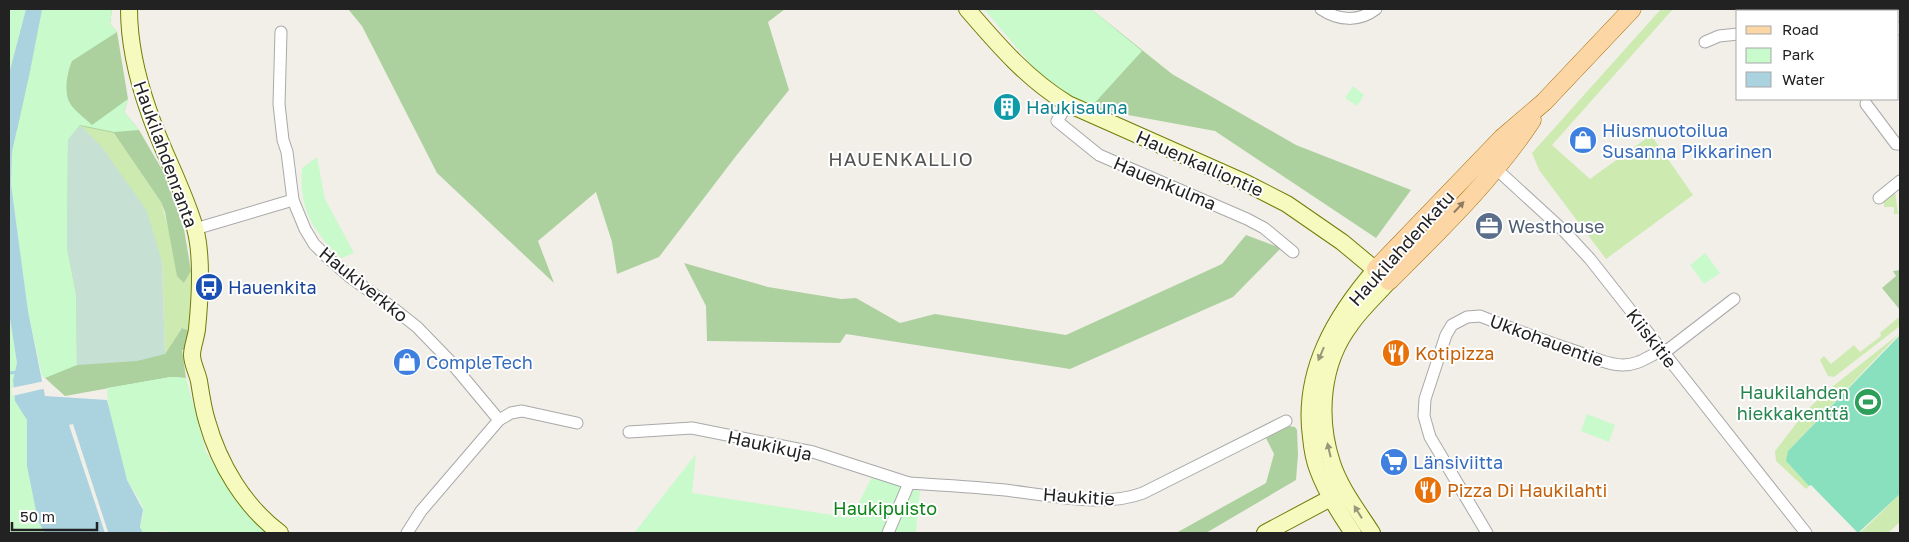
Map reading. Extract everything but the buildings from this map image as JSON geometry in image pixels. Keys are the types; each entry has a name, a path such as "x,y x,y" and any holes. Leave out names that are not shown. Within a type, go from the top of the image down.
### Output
{"main road":[{"name":"Haukilahdenranta","path":"129,9 129,32 138,78 149,114 177,176 195,229 200,276 197,330 203,355 199,380 207,422 231,477 255,511 280,533"},
{"name":"Hauenkalliontie","path":"967,9 1016,64 1034,81 1068,104 1230,175 1287,204 1342,242 1383,275"},
{"name":"Haukilahdenkatu","path":"1372,533 1318,470 1312,447 1309,402 1313,377 1326,342 1356,292 1383,275 1490,162 1502,138 1544,102 1632,9"},
{"name":"Haukilahdenkatu","path":"1339,494 1353,533"},
{"path":"1264,533 1339,494"}],"street":[{"path":"1321,9 1343,18 1352,19 1363,17 1376,9"},
{"name":"Haukiverkko","path":"281,32 279,104 283,140 289,161 292,200 314,244 350,277 416,327 449,360 499,420"},
{"path":"1705,42 1719,36 1736,34"},
{"name":"Hauenkulma","path":"1068,104 1057,121 1099,155 1247,219 1264,228 1293,252"},
{"path":"1866,104 1896,144 1900,144"},
{"name":"Kiiskitie","path":"1490,162 1565,232 1590,259 1806,533"},
{"path":"1879,198 1900,181"},
{"path":"195,229 292,200"},
{"path":"1662,350 1678,343 1734,299"},
{"name":"Ukkohauentie","path":"1487,533 1430,437 1424,416 1425,399 1446,334 1452,325 1467,317 1480,316 1612,364 1635,364 1662,350"},
{"path":"406,533 421,511 499,420 511,413 522,411 577,423"},
{"name":"Haukitie","path":"908,483 1104,501 1124,500 1143,493 1286,421"},
{"name":"Haukikuja","path":"629,432 692,428 813,452 908,483"},
{"path":"888,533 908,483"}],"green space":[{"path":"9,9 26,9 9,74"},
{"path":"42,9 112,9 110,24 117,32 128,99 124,112 139,130 164,173 184,229 191,271 184,283 177,276 165,212 161,202 114,133 80,126 165,354 182,328 190,331 187,350 182,350 186,378 171,377 65,396 45,378 43,303 17,128"},
{"path":"42,9 112,9 110,24 117,32 72,61 67,77 67,95 73,108 92,125 128,99 124,112 139,130 114,132 80,125 68,140 67,248 76,294 77,365 45,378 42,376 28,311 11,184 12,152"},
{"path":"348,9 785,9 768,22 789,90 659,257 617,274 612,242 596,192 538,241 554,283 437,173 362,26"},
{"path":"984,9 1091,9 1142,51 1090,108 1045,81"},
{"path":"1091,9 1172,74 1296,145 1411,190 1376,238 1215,131 1090,108 1014,43 1000,27"},
{"path":"1661,9 1673,9 1552,145 1590,179 1651,135 1693,195 1606,259 1539,170 1532,153"},
{"path":"1353,86 1364,95 1357,106 1345,98"},
{"path":"80,125 114,132 161,202 184,283 191,271 190,331 182,328 165,354 162,262"},
{"path":"80,125 102,147 147,211 162,262 165,354 137,361 77,365 76,294 67,248 68,140"},
{"path":"317,157 325,199 354,253 341,258 322,238 309,218 305,207 302,168"},
{"path":"1895,191 1898,214 1894,214 1894,207 1884,207 1884,199"},
{"path":"1246,235 1281,248 1233,297 1070,369 846,334 840,343 707,341 706,306 684,263 768,287 841,299 856,298 900,323 935,314 1066,335 1222,264"},
{"path":"1705,253 1720,273 1704,284 1690,265"},
{"path":"1900,270 1900,310 1882,288 1896,276 1893,271"},
{"path":"9,312 17,363 13,380 15,401 27,419 27,466 38,521 45,533 9,533"},
{"path":"1899,317 1900,326 1834,377 1828,376 1820,360 1824,356 1831,364 1854,345 1860,352 1881,336 1880,333"},
{"path":"1900,333 1788,451 1787,462 1809,486 1806,489 1776,461 1775,451 1806,411 1827,391"},
{"name":"Haukilahden hiekkakenttä","path":"1900,335 1900,494 1858,533 1786,461 1788,451"},
{"path":"171,377 186,378 206,452 213,462 218,464 273,533 173,533 164,531 142,533 143,510 127,479 120,459 111,421 107,388"},
{"path":"1587,414 1615,425 1609,442 1581,431"},
{"path":"1289,426 1295,427 1297,430 1296,480 1206,533 1176,533 1266,483 1274,454 1266,438 1276,430"},
{"name":"Haukipuisto","path":"696,454 692,493 851,518 872,477 920,491 916,533 634,533"},
{"path":"1900,494 1900,522 1888,533 1860,533"}],"water":[{"path":"26,9 42,9 12,152 11,184 28,311 45,396 107,400 127,480 143,510 140,527 143,533 45,533 38,521 27,466 27,420 15,401 13,380 17,363 9,312 9,74"}],"pier":[{"path":"45,381 47,388 12,396 11,388"},
{"path":"73,424 109,533 105,533 69,425"}],"waterway":[{"path":"9,373 18,372"}],"place":[{"name":"Haukisauna","path":"1007,107"},
{"name":"Hiusmuotoilua Susanna Pikkarinen","path":"1583,140"},
{"name":"Westhouse","path":"1489,226"},
{"name":"Hauenkita","path":"209,287"},
{"name":"Kotipizza","path":"1396,353"},
{"name":"CompleTech","path":"407,362"},
{"name":"Haukilahden hiekkakenttä","path":"1868,402"},
{"name":"Länsiviitta","path":"1394,462"},
{"name":"Pizza Di Haukilahti","path":"1428,490"}],"district":[{"name":"HAUENKALLIO","path":"901,158"}]}
